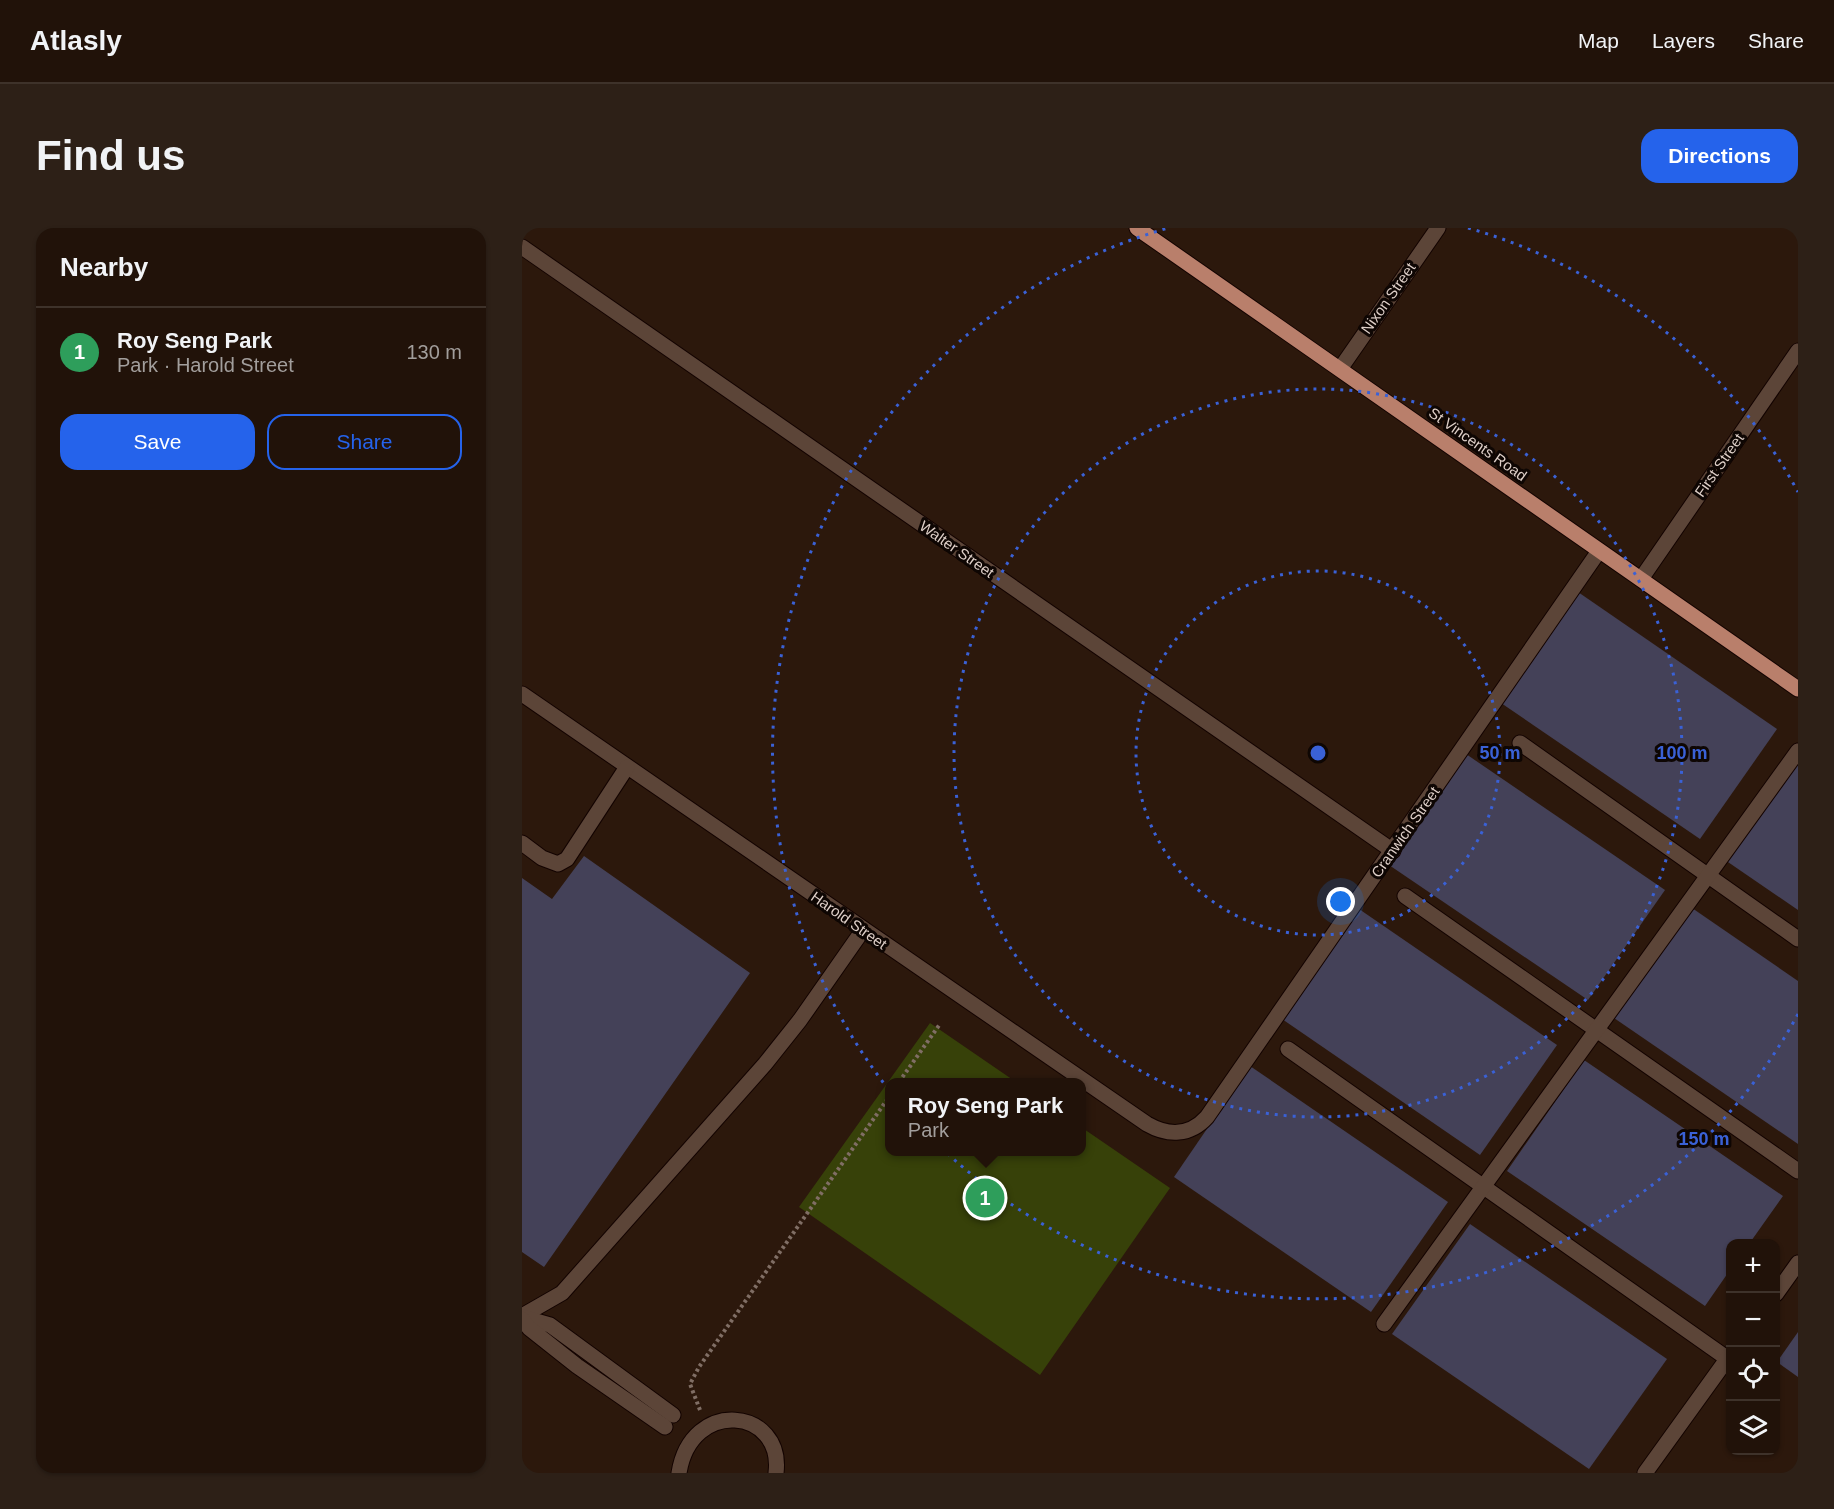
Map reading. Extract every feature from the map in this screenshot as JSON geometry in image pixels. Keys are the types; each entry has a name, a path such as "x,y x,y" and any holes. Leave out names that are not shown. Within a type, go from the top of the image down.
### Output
{"main road":[{"name":"St Vincents Road","path":"1137,228 1798,689"}],"street":[{"name":"Nixon Street","path":"1340,369 1438,228"},
{"name":"Walter Street","path":"522,247 1393,851"},
{"name":"First Street","path":"1641,579 1798,351"},
{"name":"Cranwich Street","path":"1181,1133 1195,1127 1207,1117 1599,550"},
{"name":"Harold Street","path":"522,694 1079,1078"},
{"path":"1520,743 1798,939"},
{"path":"1384,1324 1798,751"},
{"path":"522,843 542,858 558,864 567,859 627,767"},
{"path":"1405,896 1798,1171"},
{"path":"669,1421 577,1365 529,1328 522,1317 562,1293 765,1064 800,1020 862,930"},
{"path":"1288,1049 1726,1355"},
{"name":"Harold Street","path":"1086,1082 1147,1124 1164,1132 1181,1133"},
{"path":"1777,1293 1798,1263"},
{"path":"1645,1473 1726,1361"},
{"path":"679,1473 694,1437 707,1425 729,1419 745,1421 758,1429 774,1450 776,1473"}],"path":[{"path":"902,1078 940,1024"},
{"path":"707,1425 690,1390 699,1367 885,1103"}],"green space":[{"path":"930,1023 1010,1078 891,1078"},
{"path":"885,1086 885,1156 1086,1156 1086,1130 1170,1188 1040,1375 799,1207"}],"building":[{"path":"1578,592 1777,729 1700,839 1501,703"},
{"path":"1466,754 1665,890 1588,1000 1389,865"},
{"path":"1798,756 1798,910 1725,860"},
{"path":"584,856 750,973 544,1267 522,1252 522,878 552,899"},
{"path":"1692,908 1798,981 1798,1144 1614,1018"},
{"path":"1359,909 1557,1045 1480,1155 1282,1019"},
{"path":"1584,1060 1783,1196 1753,1239 1726,1239 1726,1276 1705,1306 1507,1171"},
{"path":"1250,1066 1448,1202 1371,1312 1174,1177"},
{"path":"1470,1224 1667,1359 1589,1469 1392,1334"},
{"path":"1798,1332 1798,1377 1780,1364 1780,1358"}],"place":[{"name":"Roy Seng Park","path":"985,1198"}]}
